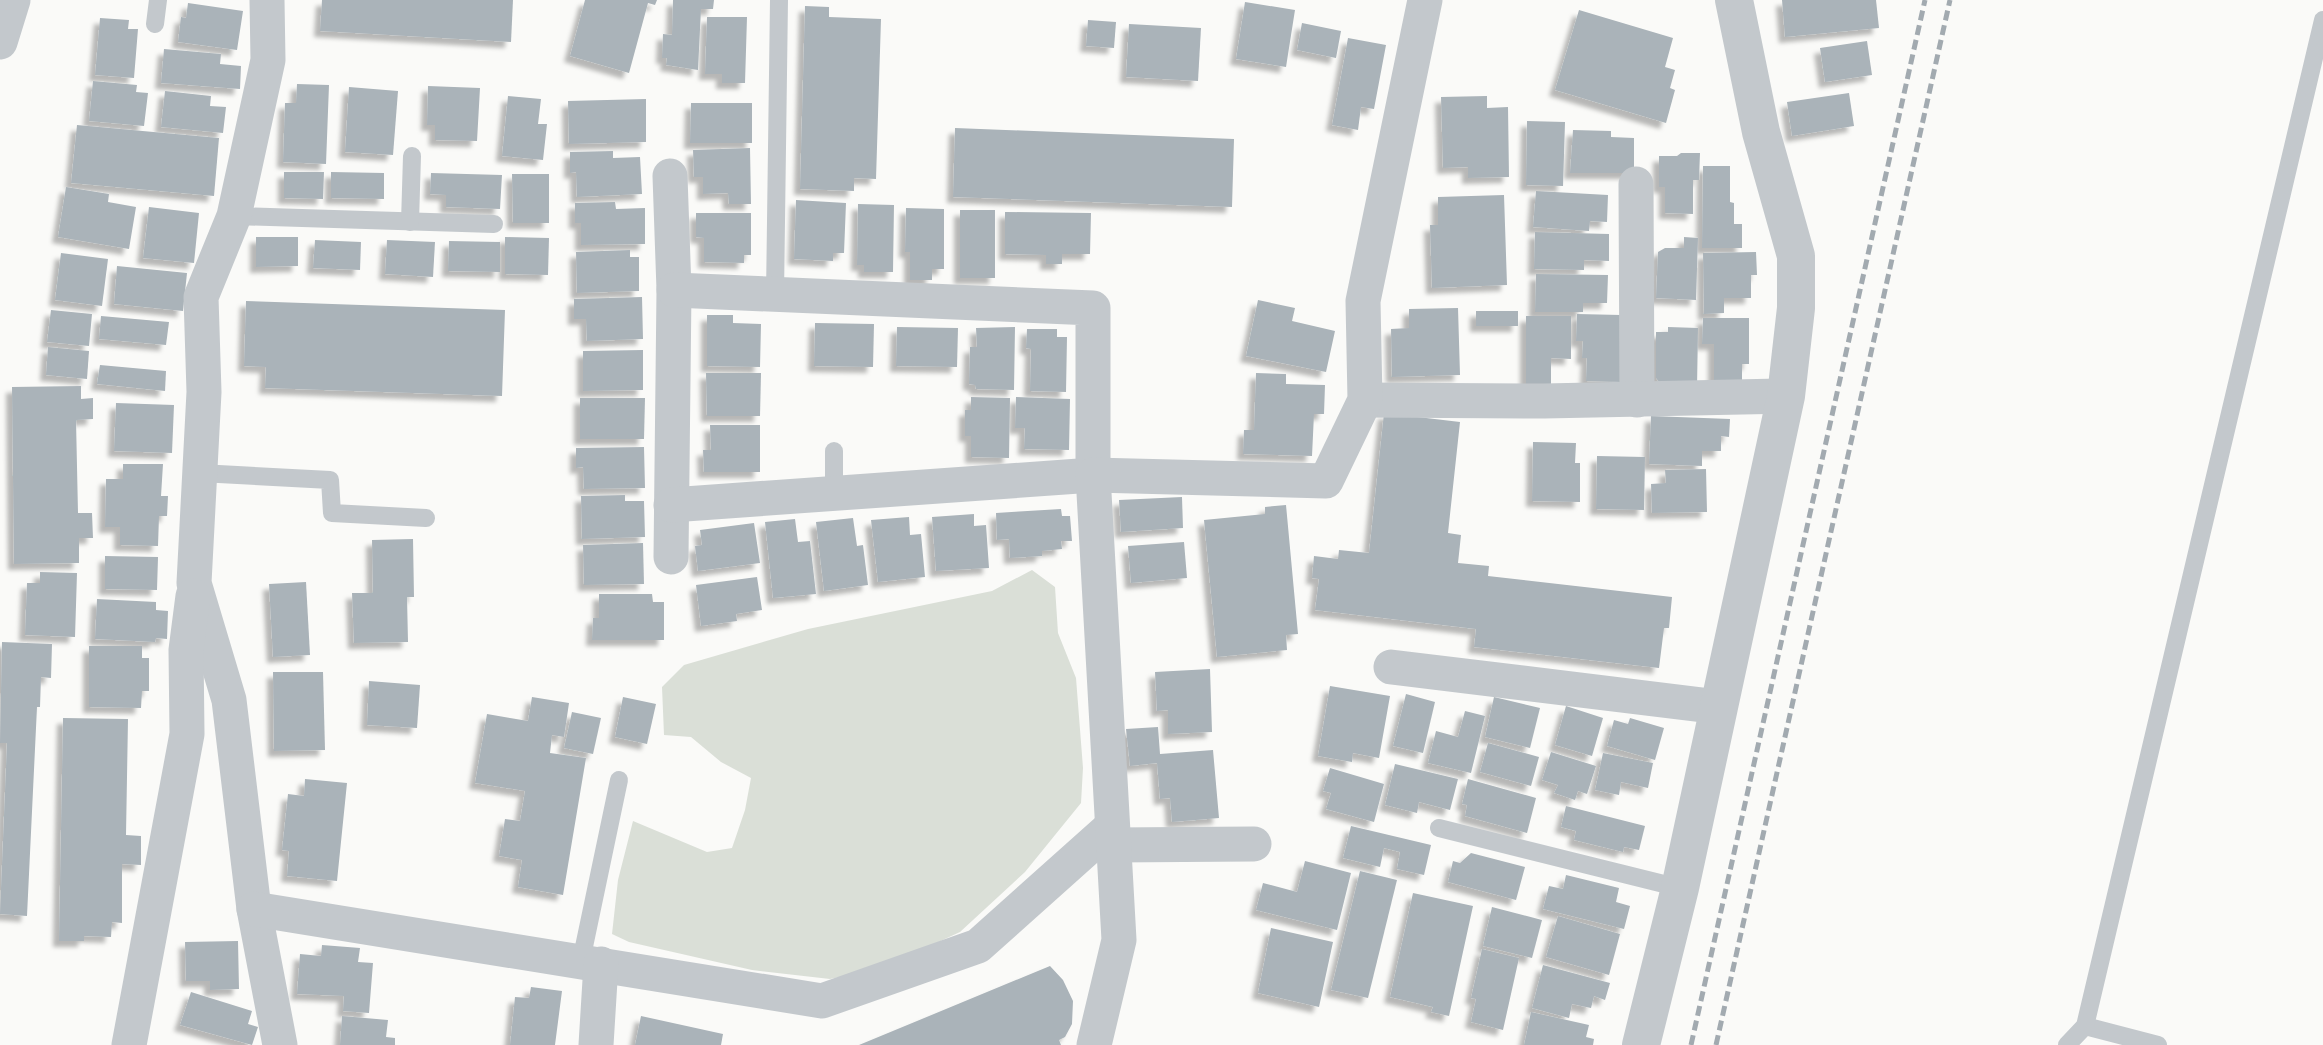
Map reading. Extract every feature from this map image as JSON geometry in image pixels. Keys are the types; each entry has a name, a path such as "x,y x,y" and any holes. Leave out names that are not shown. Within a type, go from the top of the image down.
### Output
{"street":[{"path":"0,41 13,0"},
{"path":"129,1045 141,968 169,844 187,734 186,650 194,583 204,391 201,297 234,216 268,60 267,0"},
{"path":"671,505 1093,475 1326,481 1365,400 1363,301 1425,0"},
{"path":"1641,1045 1680,888 1786,397 1796,308 1796,256 1761,132 1734,0"},
{"path":"670,176 674,290 671,557"},
{"path":"1636,184 1637,400"},
{"path":"674,290 1093,308 1093,475 1111,836 1119,940 1094,1045"},
{"path":"1365,400 1786,397"},
{"path":"194,583 229,699 254,909 279,1045"},
{"path":"1391,667 1719,707"},
{"path":"254,909 822,1001 978,946 1111,836 1254,844"},
{"path":"591,962 596,1045"}],"lane":[{"path":"155,24 158,0"},
{"path":"775,295 779,0"},
{"path":"2067,1045 2085,1026 2323,20"},
{"path":"411,222 412,156"},
{"path":"234,216 494,224"},
{"path":"834,451 834,494"},
{"path":"200,473 330,480 332,513 426,518"},
{"path":"591,962 619,780"},
{"path":"1439,828 1680,888"},
{"path":"2085,1026 2158,1045"}],"shaded area":[{"path":"1032,570 1055,587 1058,633 1076,678 1083,768 1081,803 1025,872 960,932 880,969 830,979 752,970 629,942 612,934 618,880 633,821 707,852 732,848 745,810 751,778 721,762 691,737 664,735 662,687 684,665 808,629 992,591"}],"building":[{"path":"322,0 513,0 511,42 320,31"},
{"path":"585,0 657,0 655,5 648,3 629,73 570,56"},
{"path":"673,0 714,0 713,9 701,9 698,70 666,65 667,58 662,58 663,34 672,35"},
{"path":"1782,0 1876,0 1879,28 1785,37"},
{"path":"1245,2 1295,10 1286,67 1236,59"},
{"path":"188,3 243,11 237,50 178,42 181,17 186,18"},
{"path":"805,6 829,7 829,17 881,19 876,179 854,178 854,191 800,189"},
{"path":"1579,10 1673,38 1665,67 1675,70 1670,88 1675,90 1666,123 1555,90"},
{"path":"707,17 747,17 745,83 722,83 722,74 705,74"},
{"path":"100,18 129,20 128,29 138,29 134,78 95,75"},
{"path":"1088,20 1116,22 1114,48 1086,46"},
{"path":"1302,23 1341,31 1336,58 1297,50"},
{"path":"1129,24 1201,28 1198,81 1126,77"},
{"path":"1348,38 1386,45 1374,109 1361,107 1358,130 1332,125"},
{"path":"1867,41 1872,75 1825,82 1820,48"},
{"path":"164,49 221,54 220,64 241,66 240,89 161,83"},
{"path":"93,81 137,85 136,92 148,93 144,126 89,121"},
{"path":"297,84 329,85 326,164 283,162 285,103 296,103"},
{"path":"428,86 480,88 477,141 435,140 435,125 427,125"},
{"path":"349,87 398,91 393,155 345,152"},
{"path":"165,91 211,96 210,106 226,107 223,133 161,127"},
{"path":"1849,93 1854,126 1792,136 1787,102"},
{"path":"508,96 541,99 538,124 547,124 543,160 502,156"},
{"path":"1487,96 1487,108 1508,107 1509,177 1468,178 1468,167 1443,168 1441,97"},
{"path":"646,99 646,142 569,144 568,101"},
{"path":"691,103 752,103 752,143 690,143"},
{"path":"1527,121 1565,122 1563,186 1526,185"},
{"path":"77,125 219,138 214,196 71,183"},
{"path":"955,128 1234,139 1232,207 953,197"},
{"path":"1573,130 1611,131 1611,137 1634,138 1634,173 1570,173"},
{"path":"750,148 751,204 729,204 728,193 703,194 703,177 694,177 693,150"},
{"path":"613,151 613,158 640,157 642,194 577,197 576,172 570,173 570,152"},
{"path":"1681,153 1700,153 1699,180 1693,180 1693,214 1665,213 1665,187 1659,187 1659,156 1677,156"},
{"path":"1703,166 1730,166 1730,202 1734,203 1734,224 1742,224 1742,248 1702,248"},
{"path":"284,172 324,172 323,199 284,198"},
{"path":"331,172 384,173 384,199 331,198"},
{"path":"431,173 502,175 500,209 446,207 446,195 430,194"},
{"path":"512,174 549,174 549,223 513,223"},
{"path":"66,187 109,194 108,202 136,207 129,249 58,237"},
{"path":"1536,191 1608,195 1607,222 1590,221 1589,231 1533,227"},
{"path":"1504,195 1507,285 1432,288 1430,225 1438,225 1438,197"},
{"path":"796,200 846,203 844,253 833,253 833,261 794,259"},
{"path":"615,202 616,209 645,208 645,244 581,245 581,223 575,223 575,203"},
{"path":"858,204 894,205 893,272 864,272 864,265 857,265"},
{"path":"149,207 199,213 194,263 143,258"},
{"path":"906,208 944,209 944,269 932,269 932,280 910,280 910,252 905,252"},
{"path":"960,210 995,210 995,278 960,278"},
{"path":"1005,212 1091,213 1090,254 1062,254 1062,264 1046,264 1046,255 1005,254"},
{"path":"696,213 751,213 751,255 744,255 744,263 704,262 704,238 696,237"},
{"path":"1535,232 1609,234 1609,261 1584,260 1584,270 1534,269"},
{"path":"256,237 298,237 298,266 256,267"},
{"path":"505,237 549,238 548,275 505,274"},
{"path":"1684,237 1698,238 1696,300 1656,298 1658,252 1665,248 1684,248"},
{"path":"315,240 361,242 360,270 313,268"},
{"path":"387,240 435,242 433,277 385,274"},
{"path":"449,241 500,242 500,272 448,271"},
{"path":"630,250 630,257 639,257 639,291 577,293 576,252"},
{"path":"1756,252 1757,275 1751,275 1751,298 1724,298 1724,313 1704,314 1703,253"},
{"path":"61,253 108,259 102,306 55,300"},
{"path":"117,266 187,273 183,311 114,304"},
{"path":"1536,274 1608,275 1607,303 1583,303 1583,312 1535,312"},
{"path":"642,297 643,339 587,341 586,319 574,319 574,299"},
{"path":"1258,300 1295,308 1292,321 1335,331 1326,372 1246,356"},
{"path":"246,301 505,310 502,396 265,388 266,367 244,366"},
{"path":"1458,308 1460,375 1392,377 1391,329 1409,328 1409,309"},
{"path":"51,310 92,314 89,346 47,342"},
{"path":"1476,311 1518,311 1518,326 1476,326"},
{"path":"1577,314 1621,315 1620,382 1586,381 1587,358 1582,358 1583,341 1576,341"},
{"path":"707,315 733,315 733,323 761,324 760,367 707,366"},
{"path":"101,316 169,322 166,345 99,339"},
{"path":"1526,316 1571,316 1571,359 1551,358 1551,385 1526,385"},
{"path":"1703,318 1749,318 1749,364 1742,364 1742,386 1714,386 1714,344 1702,344"},
{"path":"815,323 874,324 873,367 814,366"},
{"path":"897,327 958,328 957,367 896,366"},
{"path":"1015,327 1014,390 976,389 975,385 969,384 970,347 977,347 976,328"},
{"path":"1668,327 1698,328 1697,388 1664,388 1656,378 1656,332 1668,332"},
{"path":"1027,329 1057,329 1057,337 1067,337 1066,392 1030,391 1031,349 1026,348"},
{"path":"48,347 89,351 87,379 46,375"},
{"path":"643,350 643,390 583,391 583,351"},
{"path":"100,365 166,371 165,391 97,384"},
{"path":"706,373 761,373 760,416 707,416"},
{"path":"1256,373 1286,374 1286,384 1325,385 1324,414 1314,414 1312,456 1243,454 1244,430 1254,430"},
{"path":"81,386 81,399 93,398 93,419 76,420 78,513 92,513 93,538 79,538 79,563 14,564 12,387"},
{"path":"971,397 1010,398 1009,458 971,457 971,436 965,436 965,410 971,410"},
{"path":"1016,397 1070,399 1069,450 1024,449 1025,428 1015,428"},
{"path":"580,398 645,398 644,439 580,439"},
{"path":"116,403 174,405 172,453 114,451"},
{"path":"1384,413 1460,422 1448,533 1461,535 1458,563 1489,566 1488,576 1672,597 1669,628 1664,628 1659,668 1474,647 1476,629 1315,610 1319,579 1312,578 1314,556 1338,559 1339,550 1369,553"},
{"path":"1651,416 1730,419 1729,437 1721,436 1721,451 1702,451 1702,466 1649,464"},
{"path":"710,425 760,425 760,472 704,472 703,450 711,450"},
{"path":"1533,442 1576,443 1575,463 1580,463 1580,502 1532,501"},
{"path":"644,447 645,488 584,489 583,467 576,468 576,448"},
{"path":"1597,456 1645,457 1644,510 1596,509"},
{"path":"123,464 163,464 161,496 168,496 167,516 159,516 158,546 120,545 120,527 105,527 106,479 123,479"},
{"path":"1706,469 1707,512 1652,513 1651,484 1666,483 1665,470"},
{"path":"625,495 625,501 644,501 645,537 582,539 581,496"},
{"path":"1182,497 1183,528 1121,532 1119,500"},
{"path":"1286,505 1298,634 1286,635 1287,650 1217,657 1204,520 1265,514 1265,507"},
{"path":"1061,509 1062,516 1070,516 1072,541 1061,541 1062,549 1042,551 1042,556 1010,558 1009,539 997,540 996,513"},
{"path":"974,514 974,526 986,525 989,568 936,571 932,517"},
{"path":"909,517 910,535 921,534 925,577 878,582 871,520"},
{"path":"853,518 857,546 863,545 868,585 824,591 816,522"},
{"path":"795,519 798,542 810,541 816,594 773,598 765,522"},
{"path":"754,523 760,563 698,571 695,546 702,545 700,530"},
{"path":"413,539 414,597 407,597 408,642 354,643 352,593 373,593 372,540"},
{"path":"1184,542 1187,578 1131,583 1128,546"},
{"path":"643,543 644,584 584,585 583,545"},
{"path":"105,556 158,557 157,590 105,589"},
{"path":"40,572 77,573 75,637 25,635 27,583 40,583"},
{"path":"757,577 762,610 736,614 737,621 701,626 696,585"},
{"path":"306,582 310,655 273,657 269,584"},
{"path":"599,594 652,594 653,602 664,602 664,640 592,640 593,618 599,618"},
{"path":"97,599 156,602 156,610 168,611 167,639 156,638 155,642 95,639"},
{"path":"2,642 52,644 51,678 41,677 40,707 37,707 27,916 0,914 7,743 0,743"},
{"path":"89,646 142,646 142,658 149,658 149,691 142,691 141,708 89,707"},
{"path":"1210,669 1212,732 1168,734 1168,710 1157,711 1155,672"},
{"path":"273,672 323,672 325,750 274,751"},
{"path":"369,681 420,685 417,728 367,725"},
{"path":"1330,686 1390,696 1379,758 1353,753 1352,762 1318,756"},
{"path":"1406,694 1435,702 1423,753 1393,746"},
{"path":"532,697 569,703 564,737 552,735 550,753 586,758 563,895 518,887 522,860 499,856 505,819 520,821 525,791 475,783 487,714 528,721"},
{"path":"623,697 656,704 647,744 615,737"},
{"path":"1494,697 1540,708 1530,748 1485,737"},
{"path":"1566,706 1603,718 1592,756 1555,745"},
{"path":"1465,711 1485,716 1471,773 1428,763 1436,731 1458,737"},
{"path":"572,712 601,718 593,754 564,748"},
{"path":"63,718 128,719 126,835 141,836 141,865 122,864 122,923 112,922 111,937 84,936 84,941 59,941"},
{"path":"1630,718 1664,728 1655,760 1607,746 1614,720 1628,724"},
{"path":"1158,727 1160,754 1213,750 1219,818 1172,822 1170,798 1160,799 1157,763 1130,766 1126,729"},
{"path":"1488,743 1539,757 1531,786 1480,772"},
{"path":"1551,752 1596,766 1587,794 1578,791 1575,800 1554,793 1558,785 1542,780"},
{"path":"1603,753 1653,763 1648,788 1621,782 1619,795 1595,790"},
{"path":"1395,764 1458,779 1450,810 1419,802 1417,813 1385,805"},
{"path":"1330,768 1384,784 1374,822 1326,809 1331,793 1323,791"},
{"path":"305,779 347,783 337,881 287,876 289,851 282,850 288,794 304,796"},
{"path":"1468,779 1536,798 1527,833 1465,816 1467,805 1462,804"},
{"path":"1566,806 1645,826 1639,850 1624,847 1623,852 1574,840 1576,831 1561,827"},
{"path":"1351,826 1431,845 1424,875 1397,869 1400,852 1384,848 1380,867 1343,858"},
{"path":"1471,853 1525,867 1516,900 1448,882 1453,861 1460,863"},
{"path":"1305,861 1351,873 1337,930 1256,910 1263,883 1297,892"},
{"path":"1360,871 1397,880 1368,998 1331,990"},
{"path":"1566,875 1619,888 1616,902 1630,906 1624,929 1543,909 1549,886 1563,889"},
{"path":"1413,893 1473,906 1449,1016 1431,1012 1433,1007 1390,997"},
{"path":"1492,907 1542,920 1532,958 1483,946"},
{"path":"1558,916 1620,934 1609,975 1546,957"},
{"path":"1271,928 1333,942 1319,1007 1258,993"},
{"path":"238,941 239,989 210,990 210,981 186,981 185,942"},
{"path":"322,945 360,948 358,962 373,963 369,1013 343,1011 344,996 297,994 300,954 321,956"},
{"path":"1482,949 1519,958 1503,1030 1471,1022 1476,999 1471,998"},
{"path":"1543,965 1610,983 1605,1000 1594,996 1591,1008 1572,1004 1569,1018 1532,1008"},
{"path":"1050,966 1063,980 1073,1001 1072,1024 1065,1037 1059,1040 1061,1045 859,1045"},
{"path":"531,987 562,991 555,1045 510,1045 515,997 529,998"},
{"path":"191,992 252,1011 248,1024 258,1027 252,1045 180,1025"},
{"path":"1531,1012 1589,1025 1586,1037 1594,1039 1593,1045 1524,1045"},
{"path":"342,1016 388,1020 386,1037 395,1038 395,1045 340,1045"},
{"path":"641,1016 723,1034 721,1045 635,1045"}],"railway":[{"path":"1691,1045 1925,0"},
{"path":"1716,1045 1950,0"}]}
